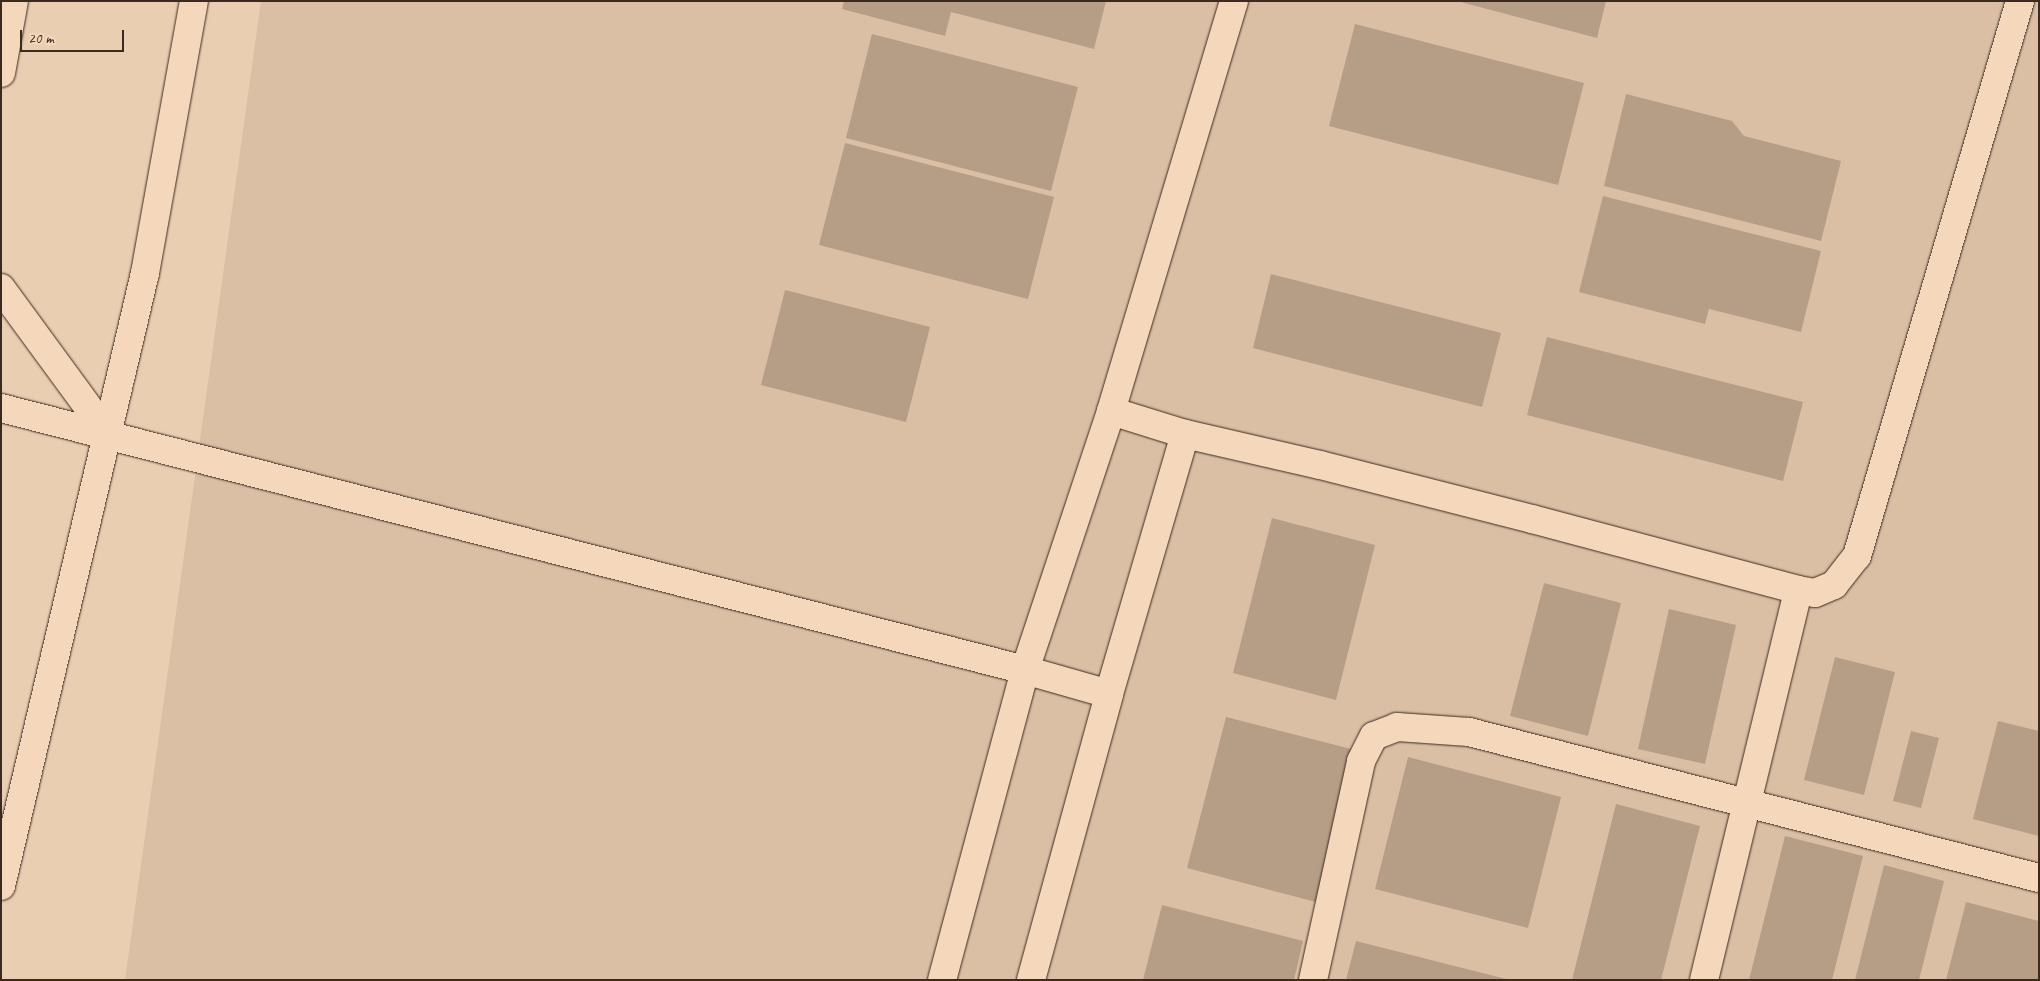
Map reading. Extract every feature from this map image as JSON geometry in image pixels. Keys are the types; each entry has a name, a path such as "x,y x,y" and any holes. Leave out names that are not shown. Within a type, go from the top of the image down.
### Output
{"street":[{"path":"1,73 14,1"},
{"path":"1,886 145,273 194,1"},
{"path":"942,980 1025,670 1111,410 1234,1"},
{"path":"1111,410 1185,434 1320,464 1798,590 1815,593 1834,585 1857,556 2020,1"},
{"path":"1,288 107,433"},
{"path":"1,408 107,433 1025,670 1109,694"},
{"path":"1030,980 1109,694 1185,434"},
{"path":"1704,980 1798,590"},
{"path":"1313,980 1361,762 1374,736 1397,727 1469,732 2039,878"}],"shaded area":[{"path":"261,1 2039,1 2039,980 125,980"}],"building":[{"path":"844,1 1106,1 1094,49 951,12 945,36 842,9"},
{"path":"1457,1 1606,1 1597,38"},
{"path":"1355,24 1584,83 1558,185 1329,126"},
{"path":"872,34 1078,87 1051,191 846,138"},
{"path":"1626,94 1732,121 1744,136 1841,161 1821,241 1604,186"},
{"path":"845,143 1054,197 1028,299 819,245"},
{"path":"1603,196 1821,251 1801,332 1709,309 1705,324 1579,292"},
{"path":"1271,274 1501,333 1482,407 1253,348"},
{"path":"785,290 930,327 906,422 761,385"},
{"path":"1547,337 1803,402 1783,481 1527,415"},
{"path":"1272,518 1375,545 1336,700 1233,673"},
{"path":"1544,583 1621,603 1588,736 1510,716"},
{"path":"1669,609 1736,625 1705,764 1638,749"},
{"path":"1835,657 1895,672 1864,795 1804,780"},
{"path":"1226,717 1355,750 1316,902 1187,868"},
{"path":"1998,721 2039,731 2039,836 1973,819"},
{"path":"1911,731 1939,738 1921,808 1893,801"},
{"path":"1408,757 1561,797 1528,928 1375,889"},
{"path":"1616,804 1700,826 1661,980 1572,980"},
{"path":"1785,836 1863,856 1832,980 1749,980"},
{"path":"1884,865 1944,881 1919,980 1855,980"},
{"path":"1966,902 2039,921 2039,980 1946,980"},
{"path":"1162,905 1303,941 1294,980 1143,980"},
{"path":"1356,941 1506,979 1506,980 1346,980"}]}
